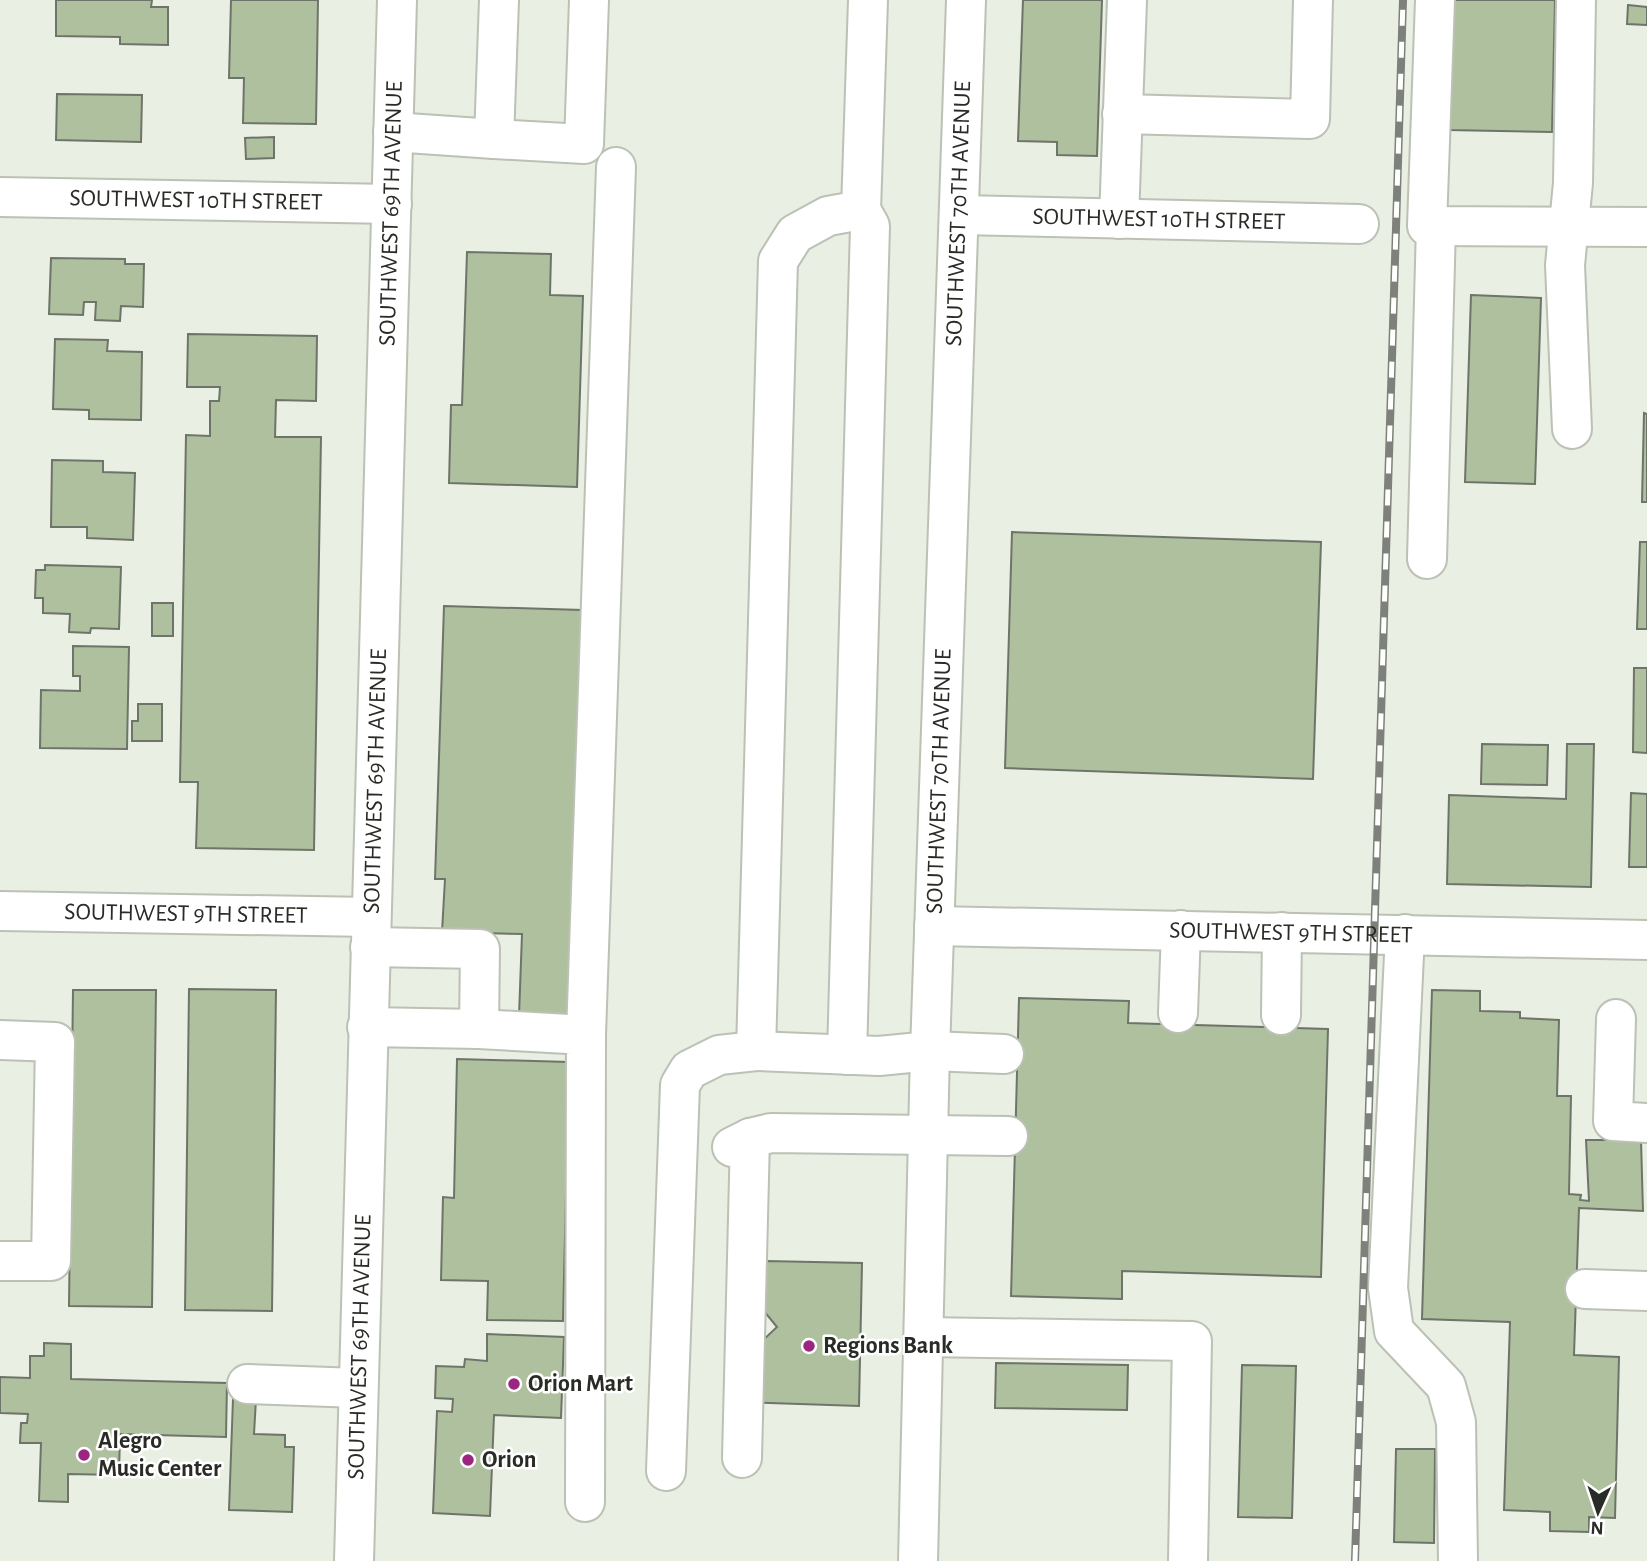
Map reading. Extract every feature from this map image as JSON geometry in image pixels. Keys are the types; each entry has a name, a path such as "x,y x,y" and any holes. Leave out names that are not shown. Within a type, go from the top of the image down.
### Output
{"street":[{"name":"SOUTHWEST 69TH AVENUE","path":"354,1561 397,0"},
{"path":"494,139 499,0"},
{"path":"393,132 584,145 589,0"},
{"path":"847,1055 870,226 861,211 868,0"},
{"name":"SOUTHWEST 70TH AVENUE","path":"918,1561 930,1051 966,0"},
{"path":"1119,219 1127,0"},
{"path":"1122,114 1310,119 1313,0"},
{"path":"1427,559 1435,0"},
{"path":"1572,429 1565,265 1570,227 1575,115 1576,0"},
{"path":"585,1502 586,1035 616,167"},
{"name":"SOUTHWEST 10TH STREET","path":"0,197 392,204"},
{"path":"756,1051 778,261 795,234 828,216 861,211"},
{"name":"SOUTHWEST 10TH STREET","path":"959,215 1359,224"},
{"path":"1432,226 1647,227"},
{"name":"SOUTHWEST 9TH STREET","path":"0,911 370,932 480,949 479,1029"},
{"name":"SOUTHWEST 9TH STREET","path":"934,926 1647,940"},
{"path":"1178,1013 1181,930"},
{"path":"1280,1015 1282,932"},
{"path":"1405,934 1388,1288 1394,1331 1446,1386 1456,1422 1458,1561"},
{"path":"1616,1019 1613,1121 1647,1123"},
{"path":"367,1027 586,1035"},
{"path":"0,1040 55,1042 51,1261 0,1261"},
{"path":"666,1471 680,1085 689,1070 719,1055 756,1051 879,1056 930,1051 1004,1054"},
{"path":"742,1458 741,1142 771,1133 1008,1136"},
{"path":"1585,1289 1647,1291"},
{"path":"924,1337 1192,1342 1188,1561"},
{"path":"247,1384 358,1388"}],"building":[{"path":"56,0 152,0 151,7 168,7 168,45 120,44 120,37 56,36"},
{"path":"231,0 318,0 316,124 243,123 244,78 229,78"},
{"path":"1023,0 1102,0 1097,156 1057,155 1057,142 1018,141"},
{"path":"1451,0 1555,0 1552,132 1448,130"},
{"path":"1628,5 1647,7 1647,25 1627,24"},
{"path":"57,94 142,95 141,142 56,140"},
{"path":"274,137 274,158 246,159 245,138"},
{"path":"467,252 551,254 550,295 583,296 577,487 449,483 451,405 462,405"},
{"path":"51,258 125,259 125,264 144,264 143,307 121,306 120,321 95,320 96,302 84,302 83,315 49,314"},
{"path":"1471,295 1541,298 1535,484 1465,482"},
{"path":"188,334 317,336 316,401 276,400 275,437 321,437 314,850 196,848 198,782 180,782 186,435 210,436 210,401 219,401 220,387 187,387"},
{"path":"55,339 108,340 107,351 142,352 141,420 89,419 89,410 53,409"},
{"path":"1644,413 1647,414 1647,502 1642,502"},
{"path":"52,460 103,461 103,472 135,473 133,540 87,538 87,527 51,527"},
{"path":"1012,532 1321,542 1313,779 1005,768"},
{"path":"1640,542 1647,542 1647,629 1637,629"},
{"path":"45,565 121,567 119,629 91,628 90,633 69,632 70,614 43,613 43,598 35,598 36,570 45,570"},
{"path":"152,603 173,603 173,636 152,636"},
{"path":"444,606 582,610 569,1018 519,1016 522,934 442,932 445,879 435,879"},
{"path":"73,646 129,647 127,749 40,748 41,690 80,691 80,676 73,676"},
{"path":"1634,668 1647,668 1647,753 1633,752"},
{"path":"138,704 162,704 162,741 132,741 132,721 138,721"},
{"path":"1482,744 1548,745 1547,785 1481,784"},
{"path":"1567,744 1594,744 1591,887 1447,884 1449,795 1566,799"},
{"path":"1631,793 1647,794 1647,867 1629,867"},
{"path":"189,989 276,990 272,1311 185,1310"},
{"path":"73,990 156,990 152,1307 69,1306"},
{"path":"1432,990 1480,991 1480,1011 1520,1012 1520,1018 1559,1020 1557,1096 1571,1096 1569,1194 1581,1195 1580,1200 1589,1201 1586,1140 1641,1140 1643,1211 1579,1208 1574,1355 1619,1357 1615,1518 1589,1517 1589,1532 1550,1531 1550,1512 1504,1510 1510,1322 1422,1319"},
{"path":"1019,998 1129,1001 1128,1023 1328,1029 1321,1277 1122,1271 1122,1299 1011,1296"},
{"path":"457,1059 569,1062 563,1321 487,1320 488,1281 441,1280 443,1197 454,1198"},
{"name":"Regions Bank","path":"765,1261 862,1263 859,1406 737,1402 738,1364 777,1327 763,1310"},
{"path":"487,1334 564,1337 561,1418 494,1415 490,1516 433,1513 437,1411 452,1412 453,1399 435,1398 436,1366 464,1367 465,1359 487,1361"},
{"path":"44,1343 71,1344 71,1379 227,1383 226,1437 120,1434 119,1475 68,1474 68,1502 39,1501 41,1443 20,1443 21,1423 27,1423 28,1414 0,1413 0,1377 30,1378 30,1356 44,1356"},
{"path":"996,1363 1128,1365 1127,1410 995,1408"},
{"path":"1242,1365 1296,1366 1292,1518 1238,1517"},
{"path":"233,1399 256,1399 254,1434 285,1435 285,1447 294,1447 292,1512 229,1510"},
{"path":"1396,1449 1435,1449 1434,1543 1394,1542"}],"railway":[{"path":"1355,1561 1403,0"}],"place":[{"name":"Regions Bank","path":"809,1346"},
{"name":"Orion Mart","path":"514,1384"},
{"name":"Alegro Music Center","path":"84,1455"},
{"name":"Orion","path":"468,1460"}]}
